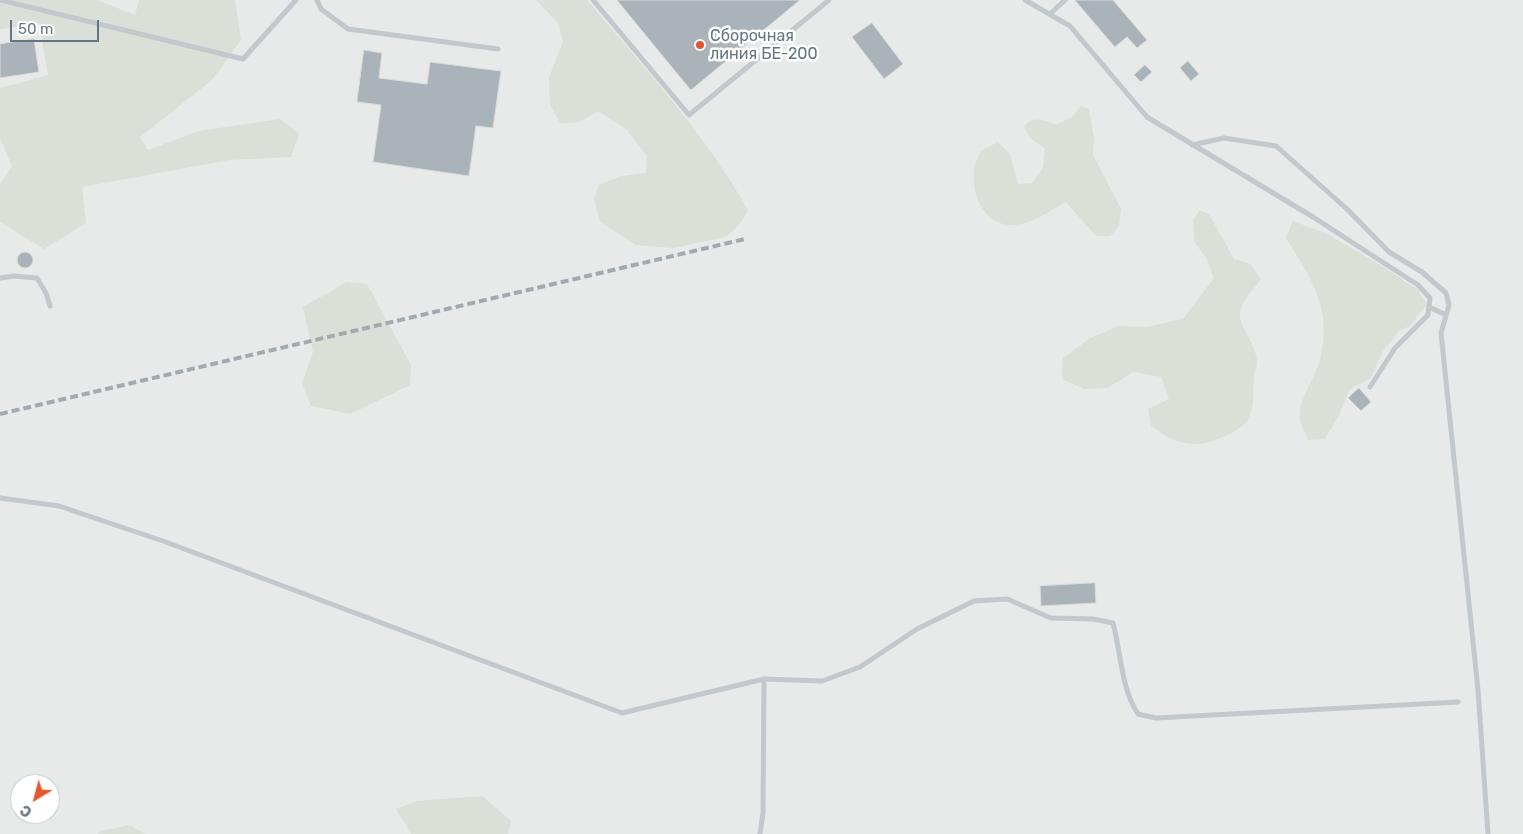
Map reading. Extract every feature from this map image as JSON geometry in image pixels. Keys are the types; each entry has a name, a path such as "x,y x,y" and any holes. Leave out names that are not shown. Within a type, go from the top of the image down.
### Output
{"lane":[{"path":"0,0 243,59 296,0"},
{"path":"317,0 321,9 348,29 498,49"},
{"path":"594,0 689,115 829,0"},
{"path":"1025,0 1070,26 1147,117 1313,217 1418,284 1430,298 1428,315 1395,348 1370,387"},
{"path":"1050,14 1065,0"},
{"path":"1192,145 1224,138 1276,146 1347,209 1389,252 1422,272 1446,293 1450,305 1441,333 1478,690 1488,834"},
{"path":"0,278 14,276 37,278 46,293 50,306"},
{"path":"1429,307 1446,316"},
{"path":"0,498 59,506 163,541 622,713 764,679 822,681 860,667 917,629 974,601 1007,599 1051,618 1093,618 1113,623 1120,650 1128,699 1138,714 1156,718 1458,702"},
{"path":"760,834 763,813 764,679"}],"shaded area":[{"path":"0,0 1523,0 1523,834 0,834"},
{"path":"0,0 97,0 135,15 139,0 235,0 241,40 212,80 140,137 148,150 199,131 280,119 299,134 291,157 229,160 82,187 86,223 44,249 0,222 0,184 12,166 0,138 0,88 48,75 39,23 0,29"},
{"path":"536,0 587,0 673,102 713,155 748,210 740,224 726,237 673,248 636,245 600,222 594,199 599,185 621,176 646,173 647,156 627,130 598,111 579,122 561,124 550,105 549,77 563,42 558,23"},
{"path":"1081,106 1089,109 1094,138 1093,155 1121,209 1119,226 1110,236 1096,236 1066,202 1039,217 1016,225 1000,223 992,219 980,205 974,187 974,169 981,151 998,142 1010,154 1018,184 1032,183 1043,167 1045,148 1030,138 1024,127 1027,123 1035,120 1043,120 1056,125 1072,117"},
{"path":"1200,210 1209,214 1234,259 1250,264 1261,279 1247,297 1240,313 1241,323 1254,349 1257,361 1254,374 1253,404 1250,415 1247,421 1237,430 1215,440 1195,444 1169,438 1151,426 1148,409 1169,399 1161,377 1134,372 1107,388 1084,389 1062,379 1063,358 1089,339 1118,326 1147,327 1183,319 1214,278 1207,259 1195,243 1193,220"},
{"path":"1293,221 1325,233 1382,266 1418,290 1427,304 1410,326 1399,331 1383,351 1371,378 1349,390 1340,413 1325,439 1308,440 1300,421 1300,411 1304,396 1320,360 1324,325 1322,310 1311,281 1286,238"},
{"path":"347,282 367,284 411,365 410,385 350,414 311,406 302,383 313,352 303,307"},
{"path":"482,796 511,821 508,834 411,834 396,809 416,801"},
{"path":"130,825 145,834 98,834 100,831"}],"building":[{"name":"Сборочная линия БЕ-200","path":"617,0 800,0 691,90"},
{"path":"1075,0 1113,0 1147,40 1137,48 1127,37 1115,47"},
{"path":"872,23 903,64 884,79 852,37"},
{"path":"34,39 39,72 0,78 0,44"},
{"path":"364,50 382,53 379,78 427,84 430,62 501,71 493,128 476,126 469,176 373,162 381,105 357,102"},
{"path":"1188,61 1199,74 1191,81 1180,68"},
{"path":"1145,65 1152,72 1141,82 1134,75"},
{"path":"25,252 33,260 25,268 17,260"},
{"path":"1359,388 1371,402 1361,411 1348,398"},
{"path":"1095,583 1096,603 1041,606 1040,586"}],"railway":[{"path":"0,414 745,239"}],"place":[{"name":"Сборочная линия БЕ-200","path":"700,45"}]}
